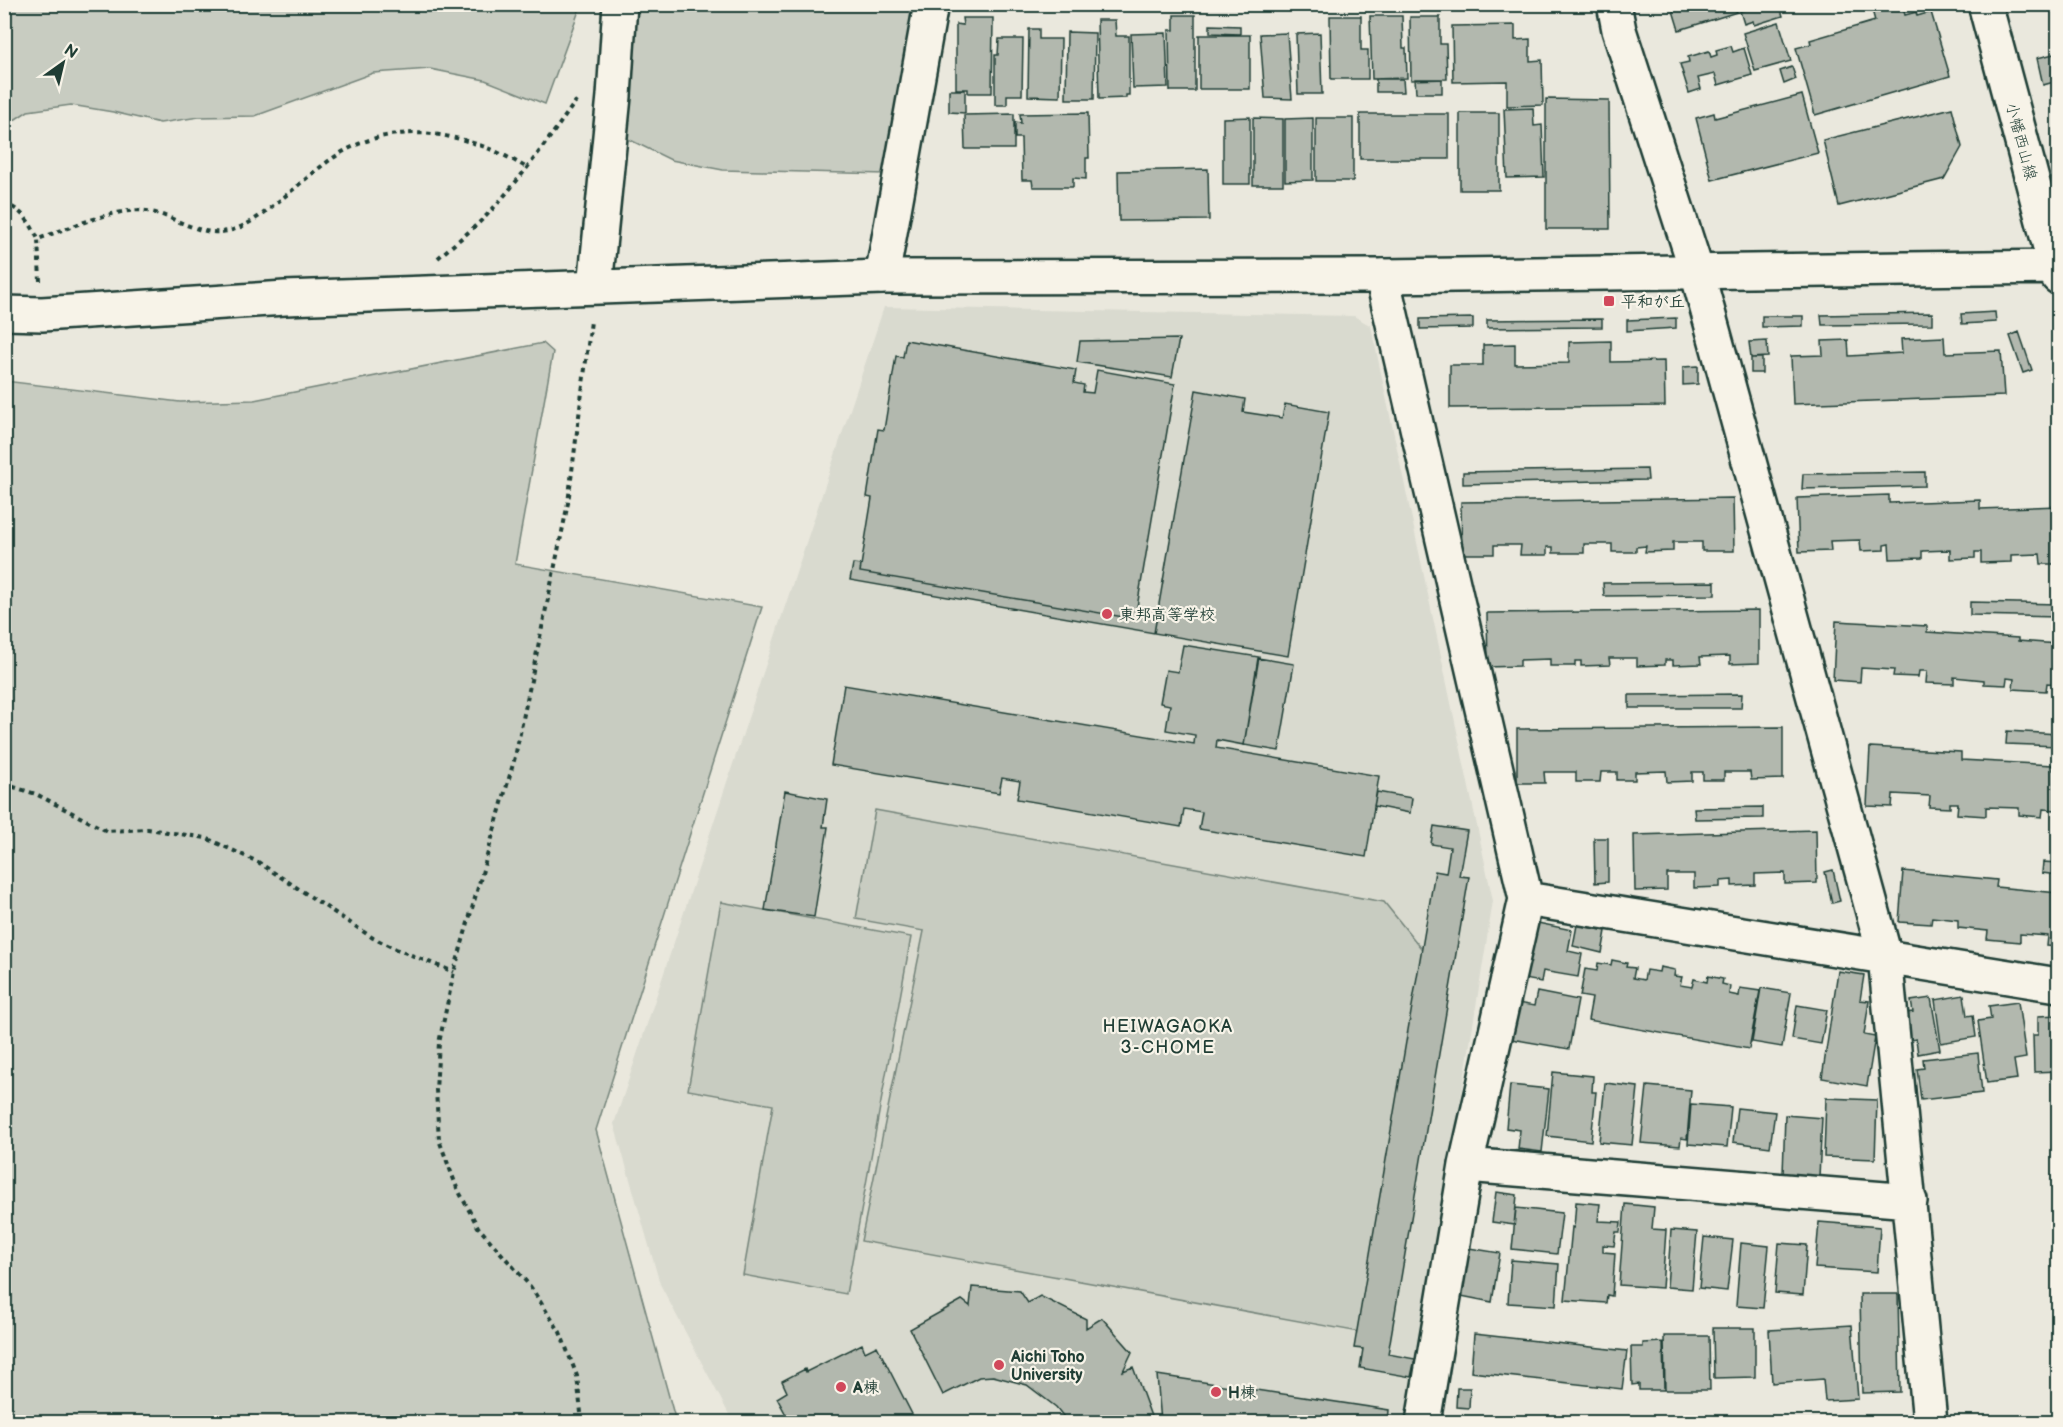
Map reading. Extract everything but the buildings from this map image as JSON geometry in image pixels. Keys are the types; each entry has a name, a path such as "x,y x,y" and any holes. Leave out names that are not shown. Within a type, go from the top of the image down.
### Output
{"street":[{"path":"595,287 614,96 620,4"},
{"path":"882,277 931,4"},
{"path":"1614,4 1618,30 1697,272 1886,956 1930,1422"},
{"name":"小幡西山線","path":"1985,4 2058,270"},
{"path":"4,313 42,314 285,298 882,277 1382,276 2058,270"},
{"path":"1382,276 1526,899 1466,1165 1423,1422"},
{"path":"1526,899 2058,985"},
{"path":"1466,1165 1910,1200"}],"path":[{"path":"437,259 486,216 527,168 576,101"},
{"path":"38,239 127,210 148,211 205,230 221,232 239,228 258,217 349,148 401,133 428,133 465,140 504,153 527,168"},
{"path":"4,203 13,206 29,219 38,239 40,284"},
{"path":"582,1422 577,1376 560,1332 530,1286 478,1227 457,1188 439,1140 436,1090 439,1042 454,972 515,757 568,503 595,287"},
{"path":"4,784 36,794 107,831 148,829 206,838 258,861 373,938 396,950 454,972"}],"shaded area":[{"path":"5,4 581,5 545,104 485,80 430,69 373,73 255,116 199,117 160,123 71,105 28,111 5,126"},
{"path":"633,5 919,5 886,174 723,170 671,160 624,137"},
{"name":"東邦高等学校","path":"884,307 1354,316 1371,326 1493,901 1409,1422 733,1422 660,1284 614,1124"},
{"path":"543,343 553,352 515,564 762,607 596,1130 676,1422 5,1422 5,381 180,402 254,400"},
{"path":"875,810 1384,902 1425,953 1359,1332 861,1241 924,931 856,919"},
{"path":"721,902 911,937 846,1294 743,1275 773,1105 688,1090"}],"place":[{"name":"平和が丘","path":"1609,301"},
{"name":"東邦高等学校","path":"1107,614"},
{"name":"Aichi Toho University","path":"999,1365"},
{"name":"A棟","path":"841,1387"},
{"name":"H棟","path":"1216,1392"}],"district":[{"name":"HEIWAGAOKA 3-CHOME","path":"1168,1036"}]}
